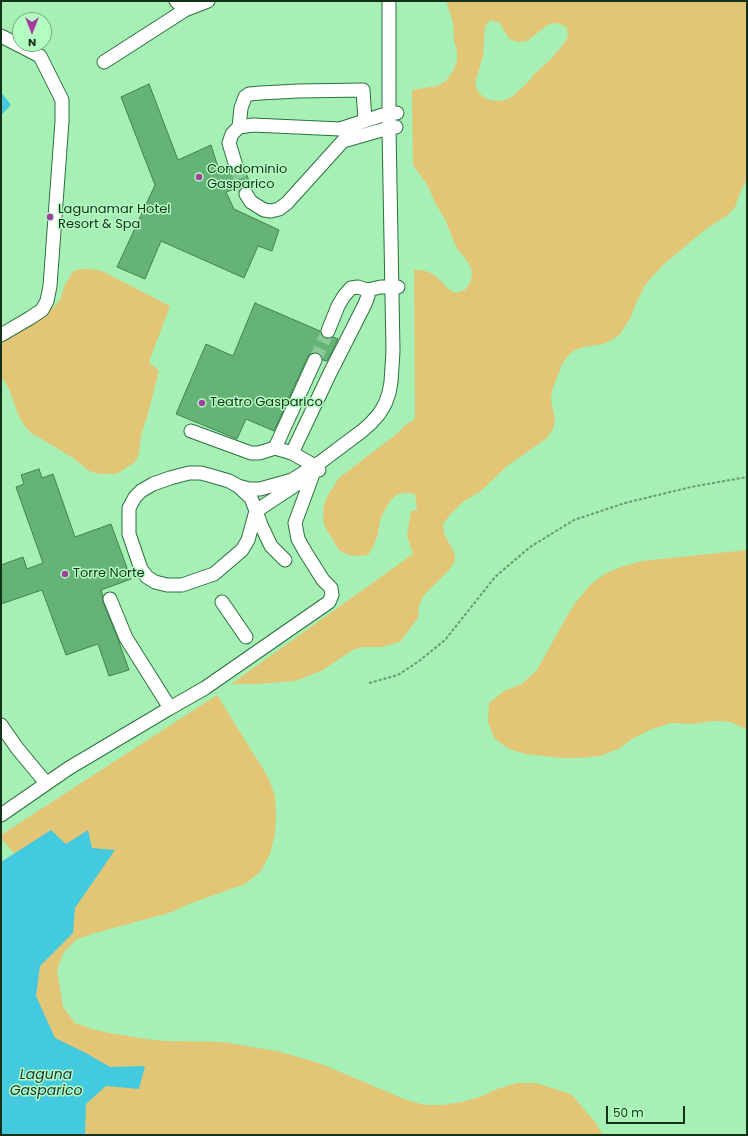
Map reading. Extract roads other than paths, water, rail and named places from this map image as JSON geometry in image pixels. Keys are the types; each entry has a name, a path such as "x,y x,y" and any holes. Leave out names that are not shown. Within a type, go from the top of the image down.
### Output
{"street":[{"path":"104,62 184,4 208,1"},
{"path":"388,1 393,113"},
{"path":"285,560 271,546 261,525 256,510 251,498 238,486 229,481 201,473 189,473 170,478 153,484 140,491 129,508 129,534 141,569 147,576 155,582 167,585 182,584 214,574 242,550 248,540 256,510 377,426 389,408 393,399 398,373 395,287 393,128 396,1"},
{"path":"1,36 40,56 62,100 62,121 51,270 47,301 42,310 1,335"},
{"path":"236,166 229,143 232,134 239,127 241,108 245,97 250,94 298,91 363,90 365,121"},
{"path":"246,194 250,202 264,210 271,211 279,209 287,203 342,135 365,121 393,113"},
{"path":"239,127 253,126 342,135 393,128"},
{"path":"328,331 338,306 344,296 352,288 358,287 367,290 395,287"},
{"path":"292,453 365,304 368,296 367,290"},
{"path":"275,448 315,360"},
{"path":"191,431 250,453 259,453 275,448 292,453 315,470"},
{"path":"238,486 250,489 260,489 292,480 315,470"},
{"path":"1,815 69,768 204,688 329,602 332,595 331,588 324,580 298,539 295,523 315,470"},
{"path":"242,550 256,544 271,546"},
{"path":"110,599 126,638 170,708"},
{"path":"222,602 246,637"},
{"path":"1,725 17,748 46,784"}],"water":[{"path":"1,92 11,105 1,115"},
{"name":"Laguna Gasparico","path":"51,830 66,844 88,830 92,848 115,850 75,908 73,933 40,966 36,996 55,1038 110,1067 145,1066 139,1089 106,1086 86,1104 85,1135 1,1135 1,862"}],"tunnel":[{"path":"236,166 246,194"},
{"path":"315,360 328,331"}],"place":[{"name":"Condominio Gasparico","path":"199,177"},
{"name":"Lagunamar Hotel Resort & Spa","path":"50,217"},
{"name":"Teatro Gasparico","path":"202,403"},
{"name":"Torre Norte","path":"65,574"}]}
